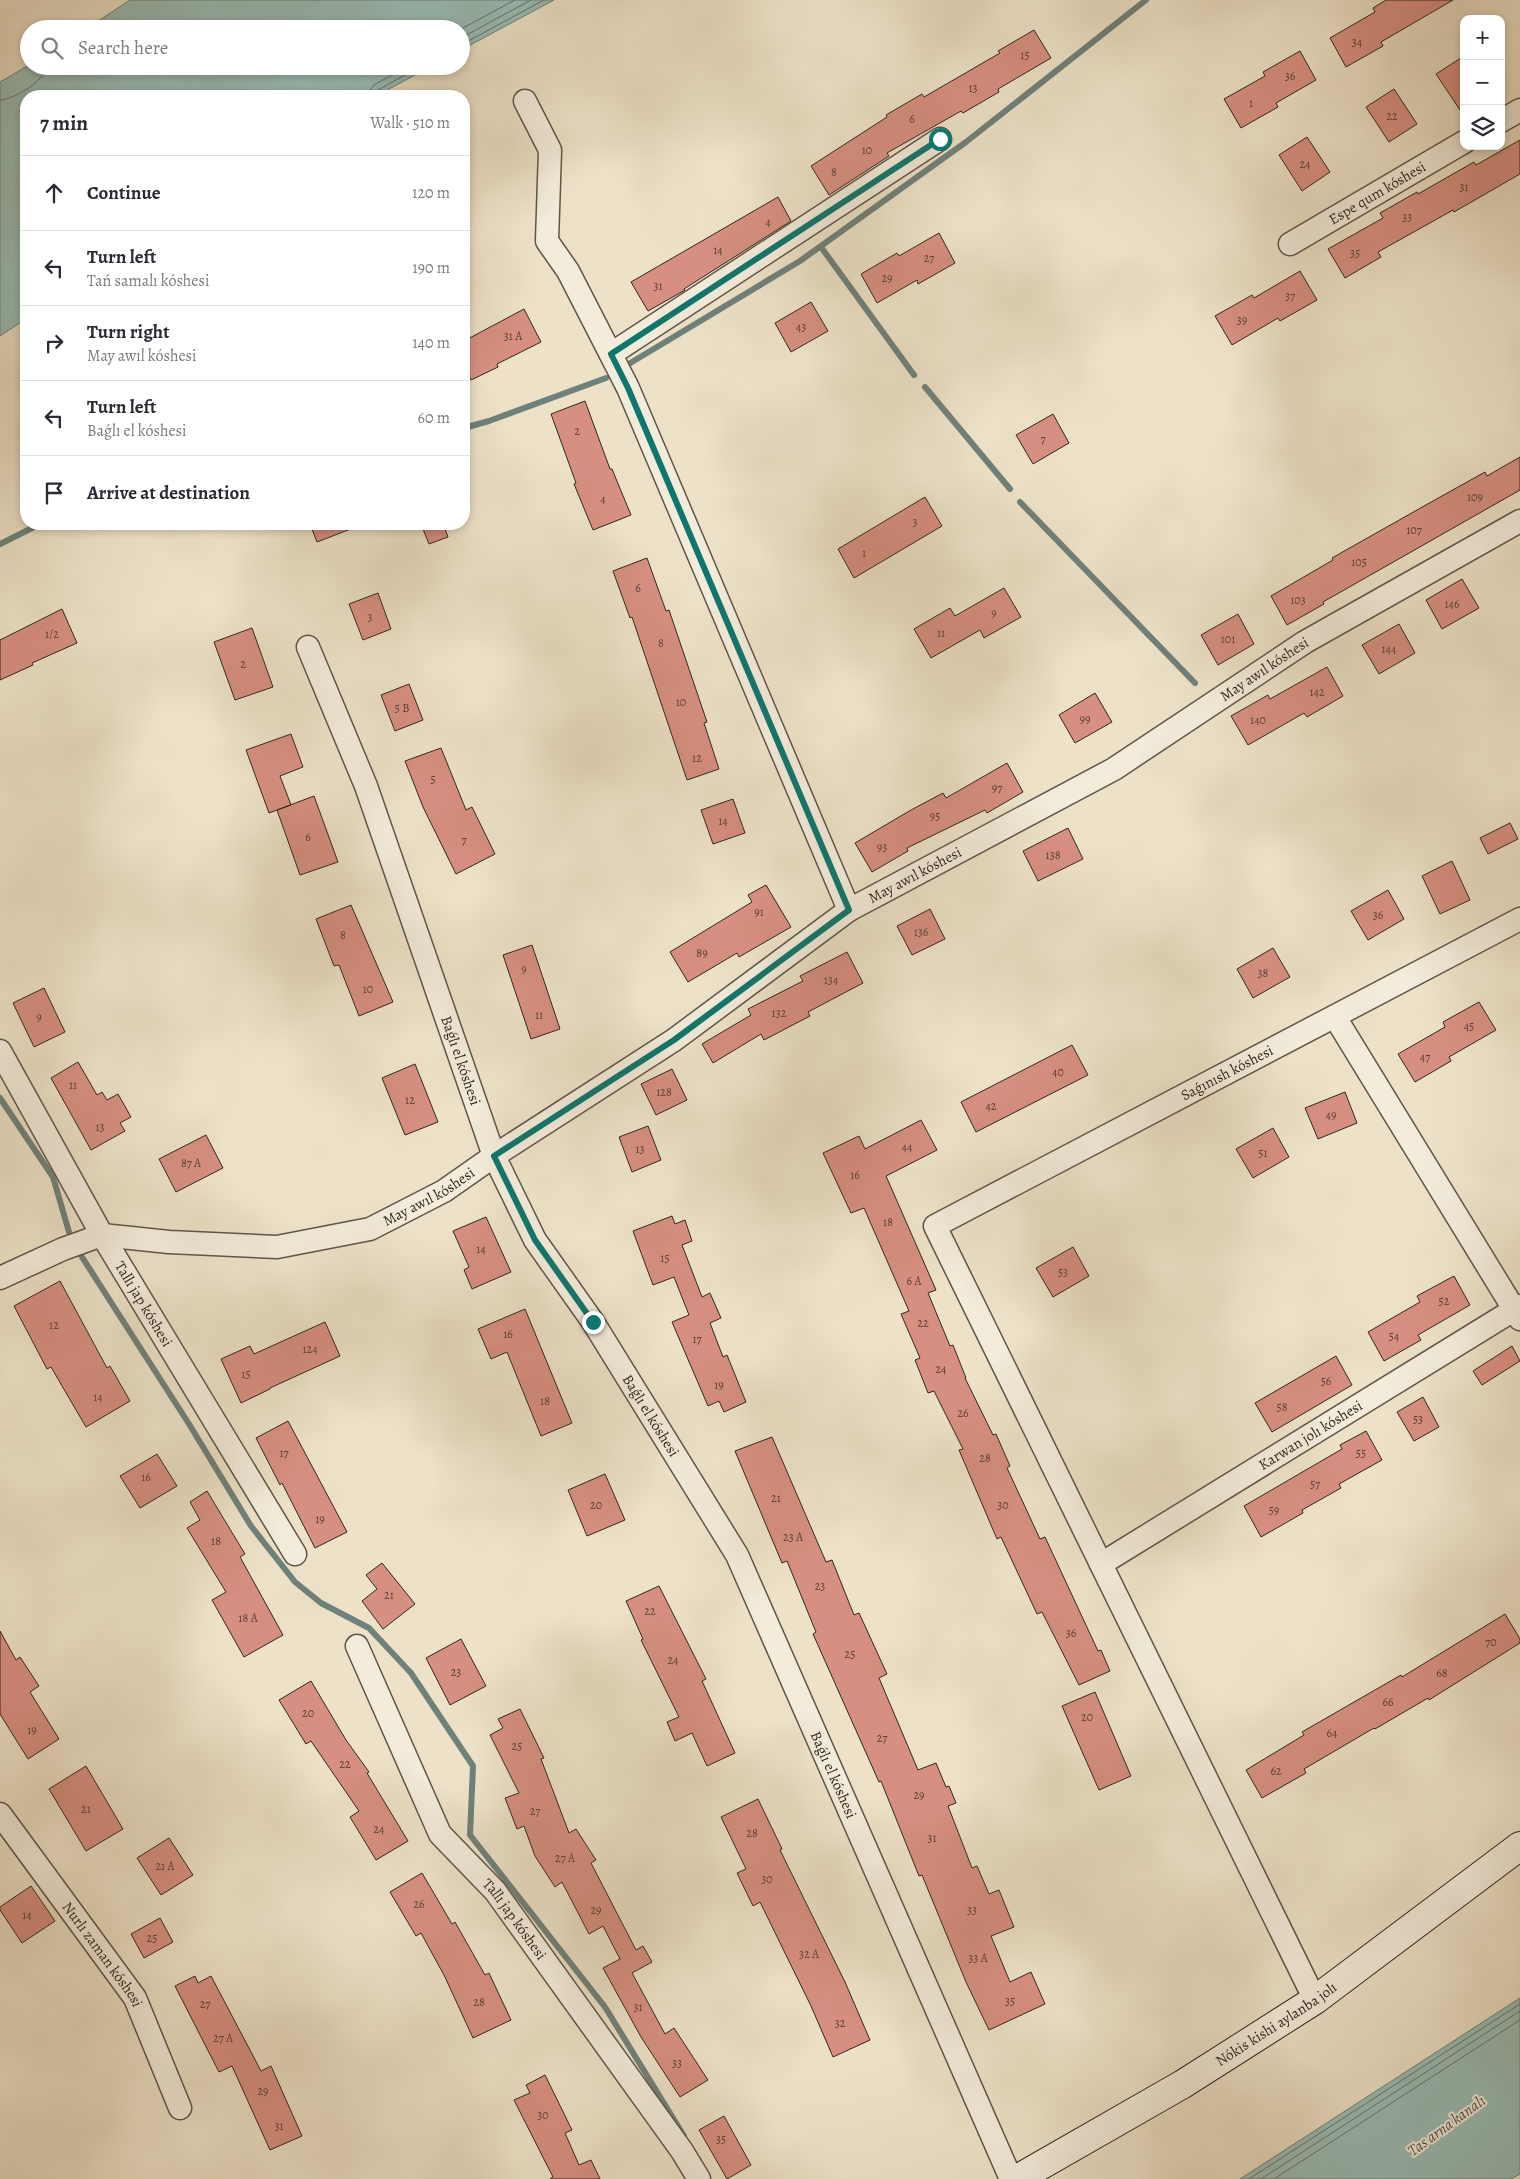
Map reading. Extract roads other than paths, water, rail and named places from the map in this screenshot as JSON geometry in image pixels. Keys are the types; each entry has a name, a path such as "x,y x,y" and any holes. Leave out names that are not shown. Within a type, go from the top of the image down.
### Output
{"main road":[{"name":"Nókis kishi aylanba jolı","path":"1018,2179 1183,2084 1315,2000 1520,1846"}],"street":[{"path":"525,101 550,150 547,240 568,271 628,388 849,910"},
{"path":"1505,119 1520,110"},
{"path":"611,354 940,139"},
{"name":"Espe qum kóshesi","path":"1290,244 1460,144"},
{"name":"May awıl kóshesi","path":"0,1278 63,1249 102,1235 169,1242 277,1247 370,1229 444,1191 494,1156 674,1040 849,910 1114,769 1305,642 1520,521"},
{"name":"Baǵlı el kóshesi","path":"308,647 366,786 494,1156 535,1240 593,1322 737,1555 1011,2179"},
{"name":"Saǵınısh kóshesi","path":"1101,1564 935,1226 1520,919"},
{"path":"1334,1017 1518,1312"},
{"name":"Tallı jap kóshesi","path":"0,1051 102,1235 294,1554"},
{"name":"Karwan jolı kóshesi","path":"1101,1564 1518,1312"},
{"path":"1101,1564 1315,2000"},
{"name":"Tallı jap kóshesi","path":"356,1646 440,1834 495,1891 682,2151 699,2179"},
{"name":"Nurlı zaman kóshesi","path":"0,1814 135,1998 180,2108"}],"water":[{"path":"130,0 554,0 470,45 470,20 100,20"},
{"path":"20,70 20,75 415,75 387,90 20,90 20,323 0,336 0,82"},
{"name":"Tas arna kanalı","path":"1520,1998 1520,2174 1511,2179 1240,2179"}],"waterway":[{"path":"627,365 800,261 966,142 1146,0"},
{"path":"821,247 914,375"},
{"path":"470,426 606,378"},
{"path":"925,387 1010,489"},
{"path":"1020,502 1195,683"},
{"path":"0,544 28,530"},
{"path":"0,1098 53,1177 69,1232"},
{"path":"82,1257 189,1424 251,1526 295,1582 321,1603 369,1628 411,1673 473,1766 470,1835 605,2007 684,2136"}]}
